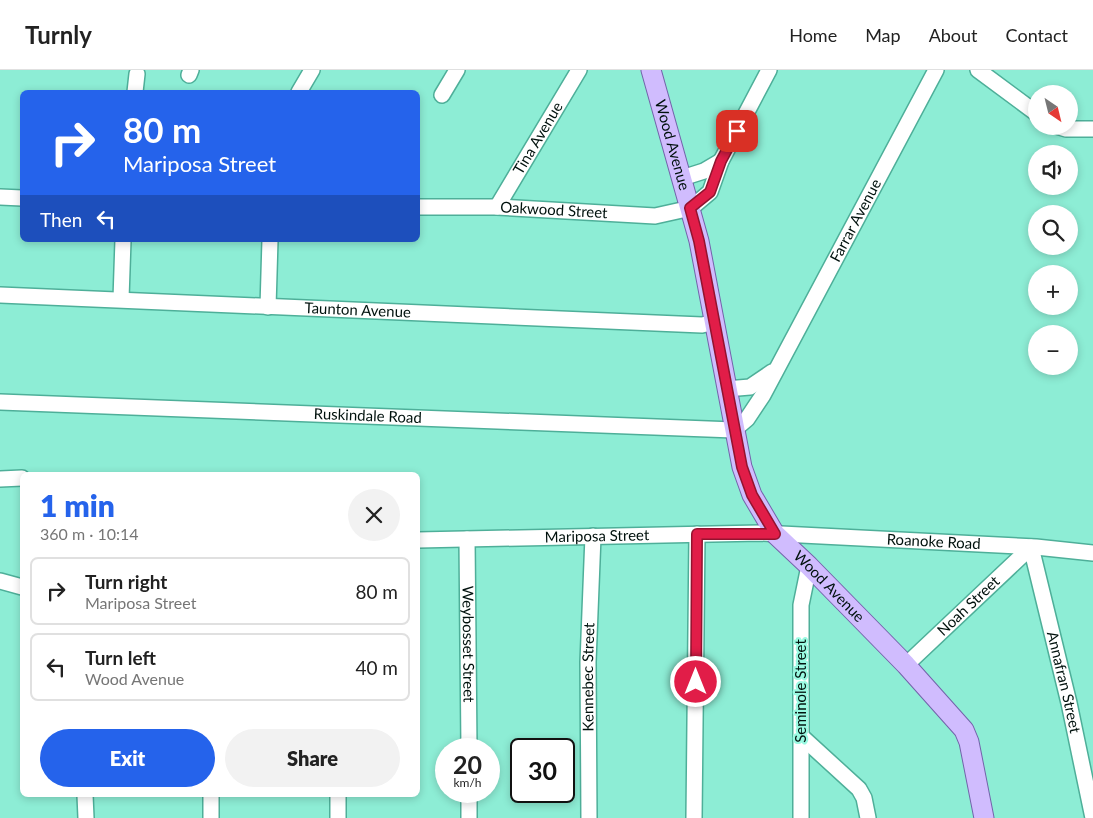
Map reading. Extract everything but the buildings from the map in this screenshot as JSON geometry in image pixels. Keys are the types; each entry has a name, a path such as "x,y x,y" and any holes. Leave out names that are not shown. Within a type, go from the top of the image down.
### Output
{"main road":[{"name":"Wood Avenue","path":"651,70 690,208 715,322 734,430 742,467 749,486 775,534 906,665 964,730 969,742 984,818"}],"street":[{"path":"299,90 312,70"},
{"path":"442,95 457,70"},
{"name":"Tina Avenue","path":"497,207 580,70"},
{"path":"690,208 710,192 721,161 769,70"},
{"name":"Farrar Avenue","path":"734,430 747,419 763,395 773,372 936,70"},
{"path":"978,70 1028,107"},
{"path":"135,90 137,74"},
{"path":"1078,129 1093,129"},
{"path":"682,178 704,171 721,161"},
{"path":"0,197 20,198"},
{"name":"Oakwood Street","path":"420,207 497,207 655,216 690,208"},
{"path":"120,299 123,242"},
{"path":"268,307 270,242"},
{"name":"Taunton Avenue","path":"0,295 702,325 715,322"},
{"name":"Farrar Avenue","path":"726,390 750,387 773,372"},
{"path":"730,410 758,400"},
{"name":"Ruskindale Road","path":"0,402 734,430"},
{"path":"0,479 20,478"},
{"path":"694,818 697,534"},
{"name":"Mariposa Street","path":"420,540 775,534"},
{"name":"Roanoke Road","path":"775,534 1031,547 1093,553"},
{"name":"Kennebec Street","path":"590,818 588,662 593,536"},
{"name":"Weybosset Street","path":"468,539 469,738"},
{"name":"Noah Street","path":"906,665 1031,547"},
{"name":"Annafran Street","path":"1031,547 1069,703 1093,818"},
{"name":"Seminole Street","path":"801,818 801,605 809,566"},
{"path":"0,581 20,586"},
{"path":"801,736 859,789 868,818"},
{"path":"85,797 86,818"},
{"path":"211,797 211,818"},
{"path":"338,797 338,818"},
{"path":"469,803 469,818"}],"route":[{"path":"696,682 697,534 775,534 752,495 742,467 699,241 690,208 710,192 721,161 737,131"}]}
